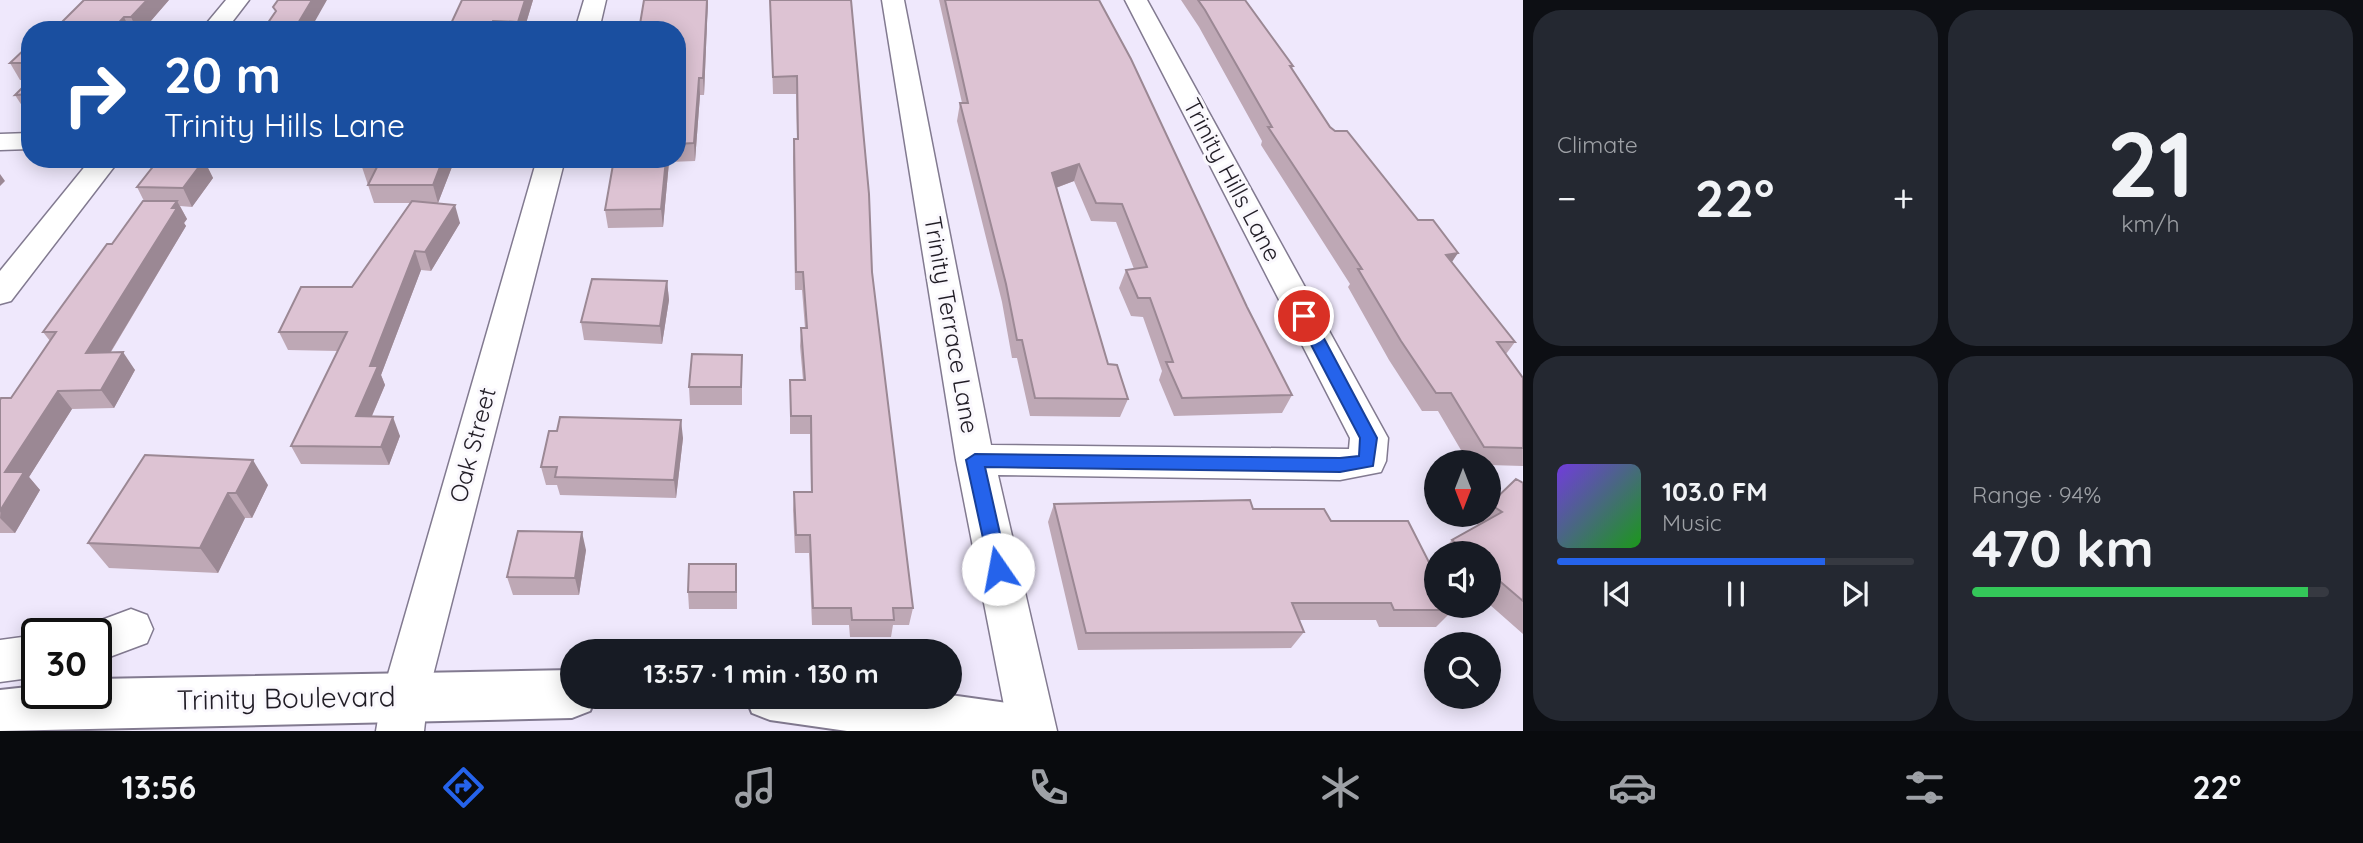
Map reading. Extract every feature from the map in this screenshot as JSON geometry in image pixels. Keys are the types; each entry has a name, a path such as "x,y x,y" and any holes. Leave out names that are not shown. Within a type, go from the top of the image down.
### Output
{"main road":[{"name":"Trinity Boulevard","path":"0,715 96,703 402,713 560,695"},
{"path":"867,709 1031,731"}],"street":[{"path":"221,21 238,0"},
{"path":"589,21 595,0"},
{"name":"Trinity Terrace Lane","path":"893,0 975,460 1031,731"},
{"name":"Trinity Hills Lane","path":"975,460 1340,465 1367,461 1368,438 1136,0"},
{"path":"0,142 21,141"},
{"path":"0,293 99,168"},
{"name":"Oak Street","path":"402,713 549,168"},
{"path":"0,661 21,658"}],"building":[{"path":"84,0 147,0 131,17 124,17 120,21 63,21"},
{"path":"278,0 312,0 299,21 269,21 276,11 273,7"},
{"path":"462,0 525,0 518,21 452,21"},
{"path":"644,0 707,0 703,78 699,78 694,143 686,143 686,21 640,21"},
{"path":"770,0 851,0 869,194 872,272 913,608 893,608 894,620 852,620 851,608 813,608 810,535 796,535 794,492 812,492 811,416 791,416 790,380 805,380 801,328 807,328 803,272 796,272 794,139 798,139 797,76 773,77"},
{"path":"945,0 1099,0 1131,59 1247,307 1292,395 1182,398 1166,362 1173,362 1150,298 1138,298 1126,270 1147,267 1122,204 1096,203 1079,164 1052,173 1108,364 1117,365 1128,399 1035,398 1022,340 1017,340 1006,284 960,103 968,103"},
{"path":"1198,0 1245,0 1293,66 1290,66 1330,127 1335,131 1347,131 1418,220 1433,220 1458,253 1446,255 1515,342 1497,342 1523,378 1523,448 1484,447 1451,393 1436,393 1358,269 1362,269 1268,127 1272,127"},
{"path":"21,53 21,63 10,63"},
{"path":"152,168 198,168 183,188 137,187"},
{"path":"376,168 440,168 433,185 368,185"},
{"path":"612,168 665,168 661,209 605,210"},
{"path":"143,201 177,201 172,208 177,208 86,353 123,352 101,390 58,391 5,472 24,472 0,511 0,400 11,398 56,332 43,332 107,244 112,244"},
{"path":"412,201 455,205 425,252 415,251 370,366 378,366 356,416 393,417 381,447 291,446 347,332 279,332 301,287 352,287"},
{"path":"592,279 667,281 660,326 581,322"},
{"path":"692,354 742,355 741,387 689,387"},
{"path":"560,417 681,420 674,480 555,477 557,467 541,467 549,431 557,431"},
{"path":"145,455 253,460 236,493 228,493 200,548 88,543"},
{"path":"1516,479 1523,483 1523,601 1501,582 1501,541 1452,540 1475,527 1502,527 1502,492"},
{"path":"1250,500 1253,509 1324,509 1331,521 1408,521 1424,552 1424,610 1394,610 1391,603 1292,603 1304,632 1086,633 1054,504"},
{"path":"518,531 582,532 575,578 507,577"},
{"path":"689,564 736,564 736,592 688,592"}],"route":[{"path":"998,569 975,460 1340,465 1367,461 1368,438 1304,316"}]}
